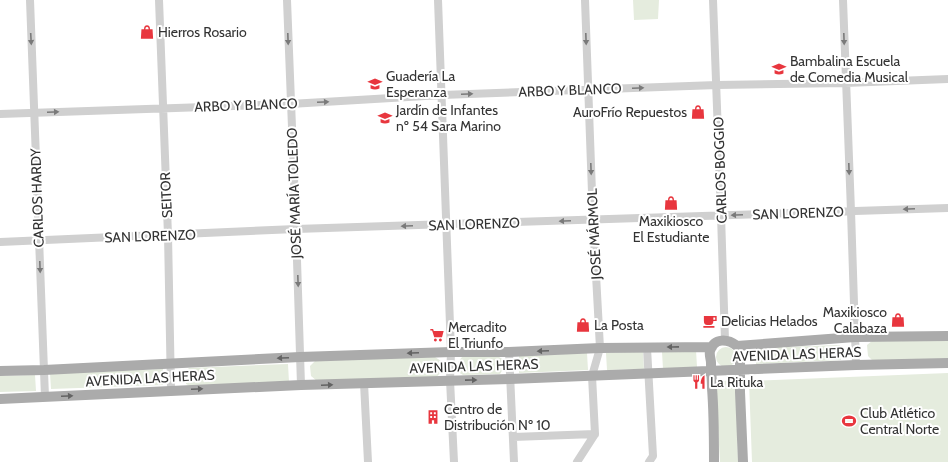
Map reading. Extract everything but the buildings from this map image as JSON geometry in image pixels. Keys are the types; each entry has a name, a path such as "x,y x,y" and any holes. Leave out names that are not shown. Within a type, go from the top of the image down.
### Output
{"main road":[{"name":"AVENIDA LAS HERAS","path":"0,371 451,352 647,348 732,341 737,346 855,337 948,336"},
{"path":"714,462 710,351 718,343"},
{"path":"737,346 740,351 733,368 740,392 743,462"},
{"name":"AVENIDA LAS HERAS","path":"733,368 948,362"},
{"name":"AVENIDA LAS HERAS","path":"0,399 171,390 649,374 711,366"},
{"path":"711,366 715,368 733,368"}],"street":[{"name":"CARLOS HARDY","path":"30,0 45,397"},
{"name":"SEITOR","path":"158,0 168,236 171,390"},
{"name":"JOSÉ MARÍA TOLEDO","path":"287,0 301,385"},
{"path":"438,0 454,462"},
{"name":"JOSÉ MÁRMOL","path":"585,0 593,220 600,348 592,376 595,434"},
{"name":"CARLOS BOGGIO","path":"713,0 721,215 718,343"},
{"path":"843,0 856,365"},
{"name":"ARBO Y BLANCO","path":"0,114 290,104 442,95 716,85 846,83 948,79"},
{"name":"SAN LORENZO","path":"0,242 296,230 948,208"},
{"path":"647,348 653,456 648,462"},
{"path":"509,352 514,462"},
{"path":"364,383 368,462"},
{"path":"513,437 595,434"},
{"path":"577,462 595,434"}],"shaded area":[{"path":"633,0 659,0 658,19 634,20"},
{"path":"948,339 948,359 874,362 868,356 867,345 872,341"},
{"path":"840,345 841,360 756,364 755,348"},
{"path":"726,347 733,350 736,357 733,364 726,367 719,364 716,357 719,350"},
{"path":"696,350 697,367 663,369 662,352"},
{"path":"643,351 644,369 607,370 606,353"},
{"path":"587,353 588,370 519,373 519,356"},
{"path":"435,357 441,361 442,370 437,377 317,381 311,376 310,366 316,360"},
{"path":"462,357 499,357 504,360 503,369 500,374 463,375 458,372 458,362"},
{"path":"288,364 289,382 192,387 186,384 185,372 189,368"},
{"path":"163,369 163,385 51,389 50,373"},
{"name":"Club Atlético Central Norte","path":"948,373 948,462 752,462 749,381"},
{"path":"35,375 36,391 0,392 0,376"},
{"path":"728,380 736,386 738,462 720,462 716,391 720,383"}],"place":[{"name":"Hierros Rosario","path":"147,32"},
{"name":"Bambalina Escuela de Comedia Musical","path":"779,69"},
{"name":"Guadería La Esperanza","path":"375,84"},
{"name":"AuroFrío Repuestos","path":"698,112"},
{"name":"Jardín de Infantes nº 54 Sara Marino","path":"385,118"},
{"name":"Maxikiosco El Estudiante","path":"671,203"},
{"name":"Maxikiosco Calabaza","path":"898,320"},
{"name":"Delicias Helados","path":"710,321"},
{"name":"La Posta","path":"583,325"},
{"name":"Mercadito El Triunfo","path":"437,335"},
{"name":"La Rituka","path":"699,382"},
{"name":"Centro de Distribución Nº 10","path":"433,417"},
{"name":"Club Atlético Central Norte","path":"849,421"}]}
